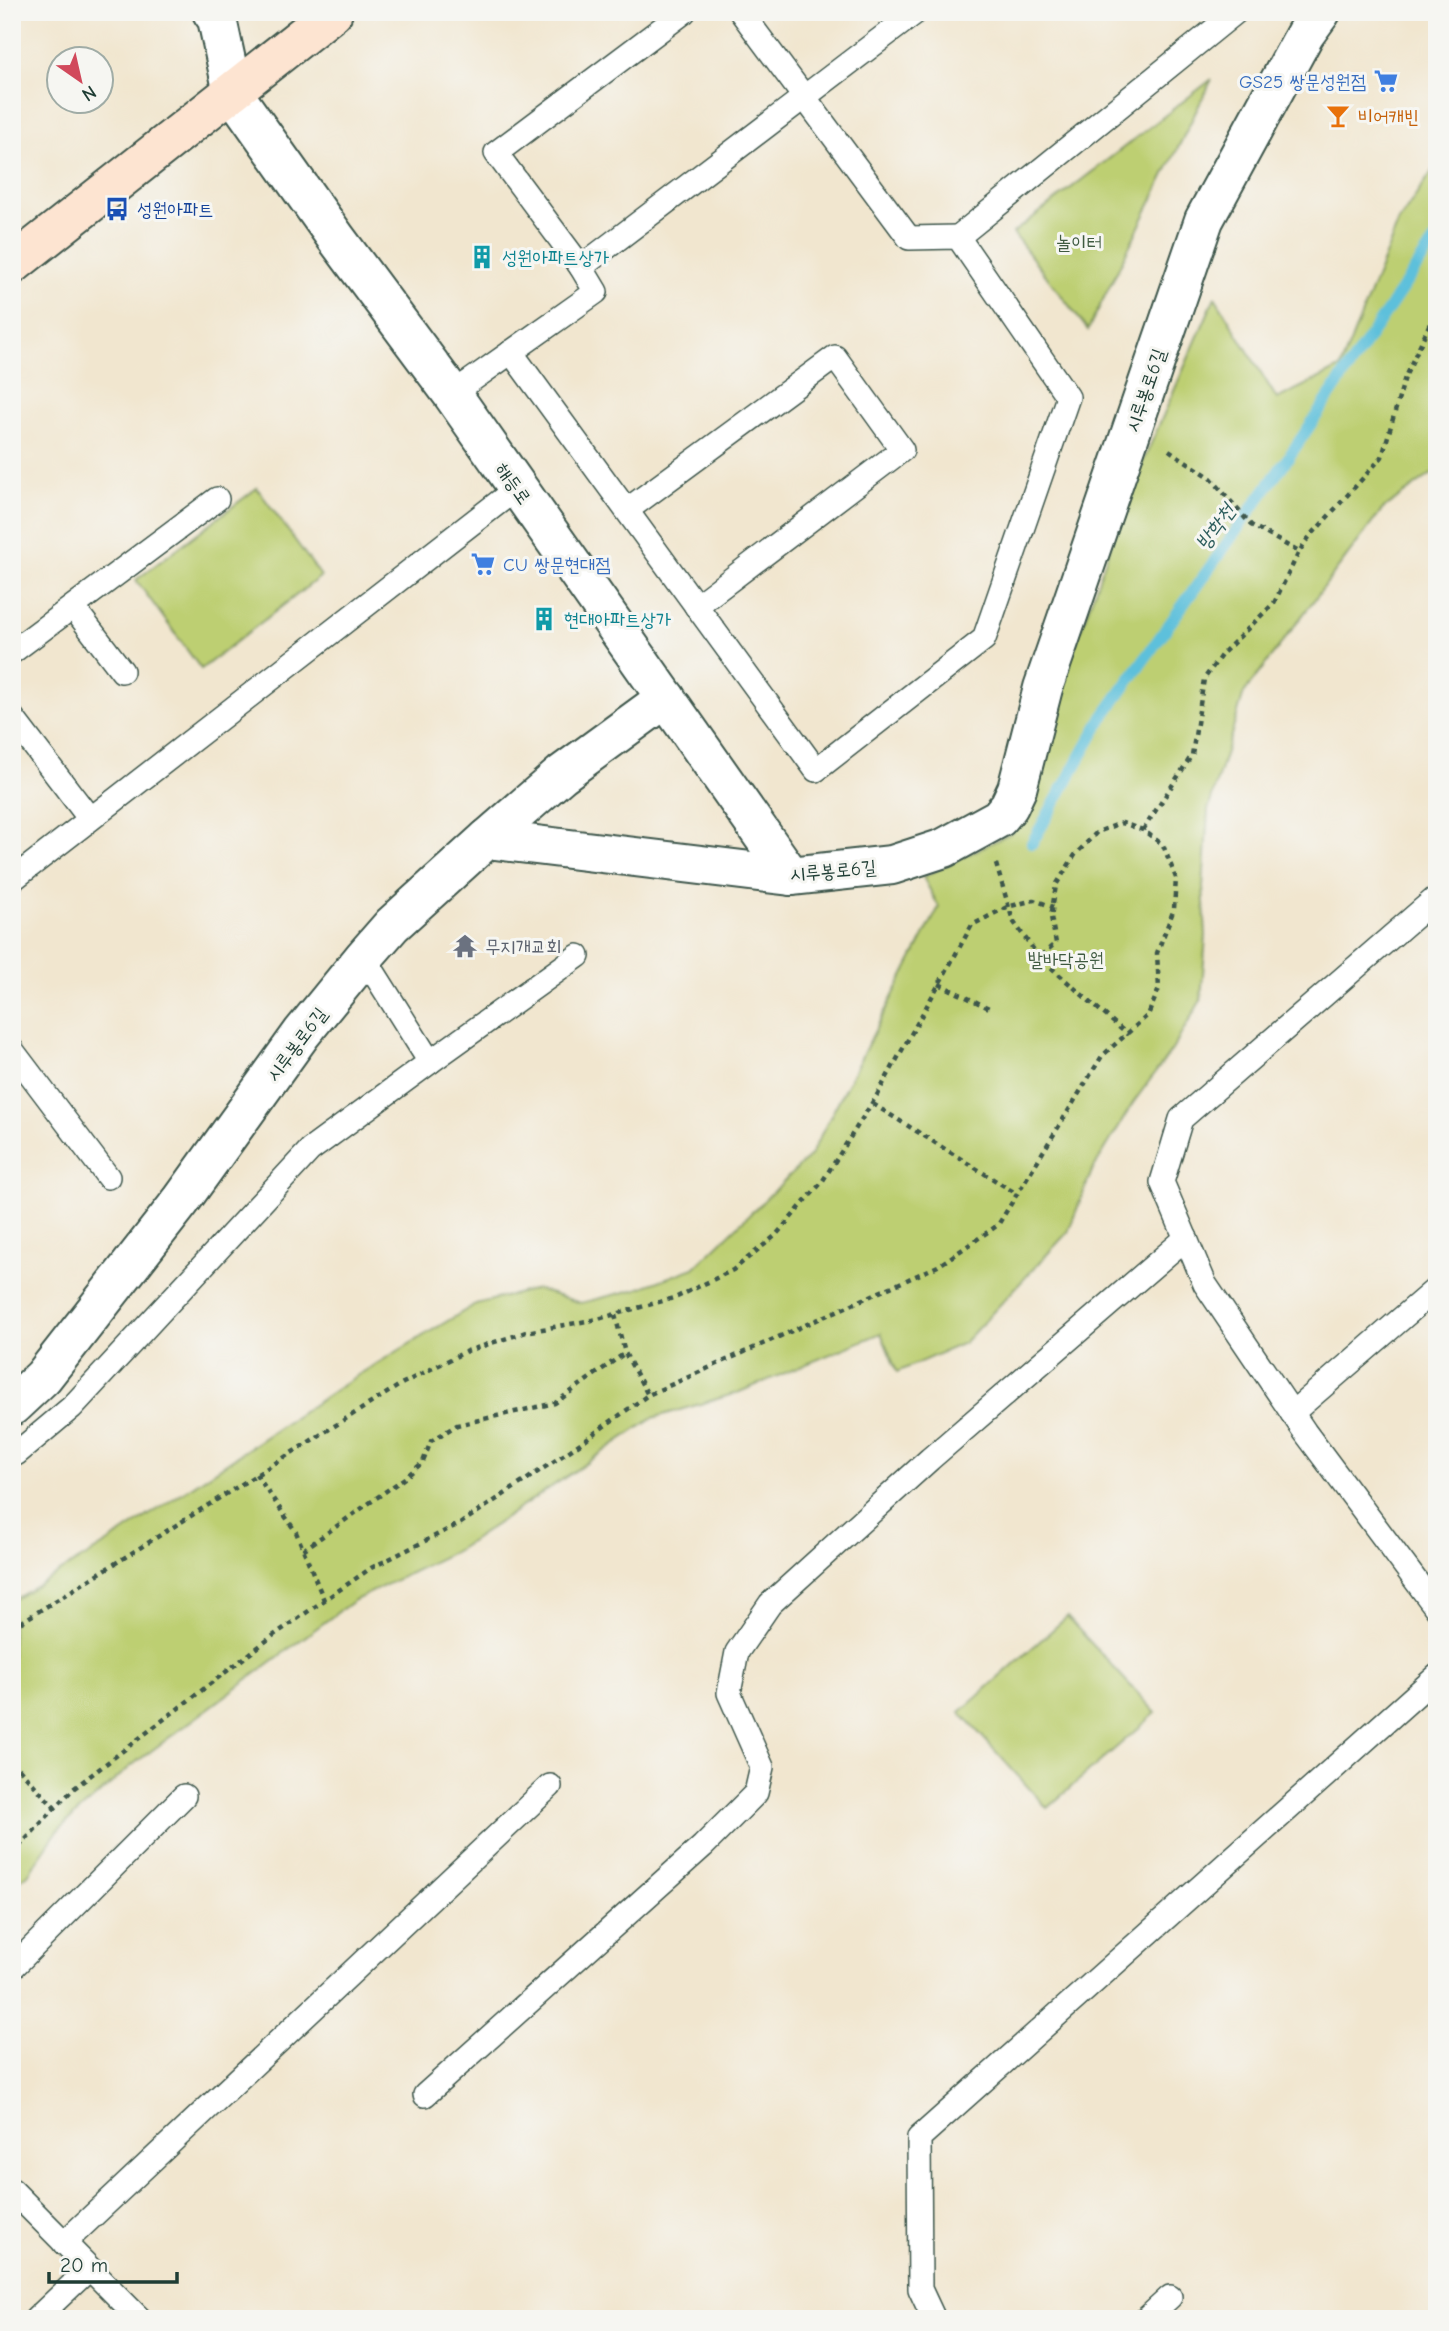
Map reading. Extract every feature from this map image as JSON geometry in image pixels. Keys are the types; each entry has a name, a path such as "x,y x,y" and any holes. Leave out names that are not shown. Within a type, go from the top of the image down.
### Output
{"main road":[{"path":"12,265 333,12"}],"street":[{"name":"해등로","path":"212,12 217,19 233,93 452,394 791,876"},
{"name":"시루봉로6길","path":"12,1406 43,1377 164,1223 302,1033 364,957 392,925 487,839 791,876 892,865 944,848 999,818 1009,806 1017,789 1043,688 1204,220 1319,13"},
{"path":"487,839 562,774 666,698"}],"lane":[{"path":"452,394 596,292 581,267 496,153 684,12"},
{"path":"741,12 909,238 958,237 1236,12"},
{"path":"581,267 804,98 909,14"},
{"path":"511,352 816,770 984,639 1068,397 958,237"},
{"path":"627,510 835,357 887,429 902,450 696,606"},
{"path":"12,880 517,488"},
{"path":"12,652 217,499"},
{"path":"73,607 122,671"},
{"path":"12,717 90,819"},
{"path":"1437,897 1181,1119 1162,1182 1205,1284 1292,1413 1437,1609"},
{"path":"364,957 430,1062"},
{"path":"16,1454 72,1407 310,1150 578,957"},
{"path":"12,1050 108,1177"},
{"path":"425,2095 703,1846 756,1793 762,1767 729,1693 737,1652 770,1604 930,1459 1186,1238"},
{"path":"1292,1413 1437,1288"},
{"path":"934,2319 920,2289 919,2138 1437,1676"},
{"path":"64,2243 550,1786"},
{"path":"12,1968 184,1796"},
{"path":"12,2190 139,2319"},
{"path":"36,2319 89,2269"},
{"path":"1146,2319 1170,2298"}],"path":[{"path":"1143,831 1192,755 1204,680 1222,654 1274,603 1298,552 1382,457 1405,377 1437,308"},
{"path":"1133,426 1211,478 1251,525 1298,552"},
{"path":"12,1854 73,1789 274,1635 371,1568 461,1523 648,1395 938,1266 998,1225 1102,1056 1148,1016 1159,989 1157,953 1174,909 1176,878 1163,845 1143,831 1122,823 1097,832 1075,855 1056,885 1051,918 1056,943 1039,957"},
{"path":"986,826 1013,921 1039,957 1128,1035"},
{"path":"12,1628 403,1383 467,1351 526,1332 615,1315 677,1297 733,1270 775,1236 822,1182 872,1104 972,925 1007,907 1034,901 1053,907"},
{"path":"939,984 992,1009"},
{"path":"872,1104 1017,1194"},
{"path":"615,1315 625,1353 648,1395"},
{"path":"303,1550 406,1477 423,1462 431,1441 457,1425 555,1403 625,1353"},
{"path":"256,1474 296,1532 324,1600"},
{"path":"12,1762 55,1808"}],"green space":[{"name":"놀이터","path":"1212,79 1088,330 1013,233"},
{"name":"발바닥공원","path":"1437,164 1437,470 1382,510 1244,693 1208,810 1203,887 1206,935 1201,1000 1172,1050 1133,1103 1092,1171 1068,1232 964,1343 897,1372 881,1333 737,1393 653,1418 461,1548 353,1601 131,1766 59,1829 28,1874 12,1886 12,1601 106,1544 353,1378 476,1304 536,1289 581,1303 637,1289 694,1268 810,1156 939,907 923,877 1013,832 1034,781 1072,655 1128,496 1215,297 1277,399 1340,368 1399,221"},
{"path":"257,488 321,576 201,669 136,580"},
{"path":"1067,1617 1156,1713 1047,1808 960,1712"}],"waterway":[{"name":"방학천","path":"1032,843 1103,717 1288,458 1437,237"}],"place":[{"name":"GS25 쌍문성원점","path":"1386,81"},
{"name":"비어캐빈","path":"1338,116"},
{"name":"성원아파트","path":"117,209"},
{"name":"성원아파트상가","path":"482,257"},
{"name":"CU 쌍문현대점","path":"483,564"},
{"name":"현대아파트상가","path":"544,619"},
{"name":"무지개교회","path":"465,946"}]}
